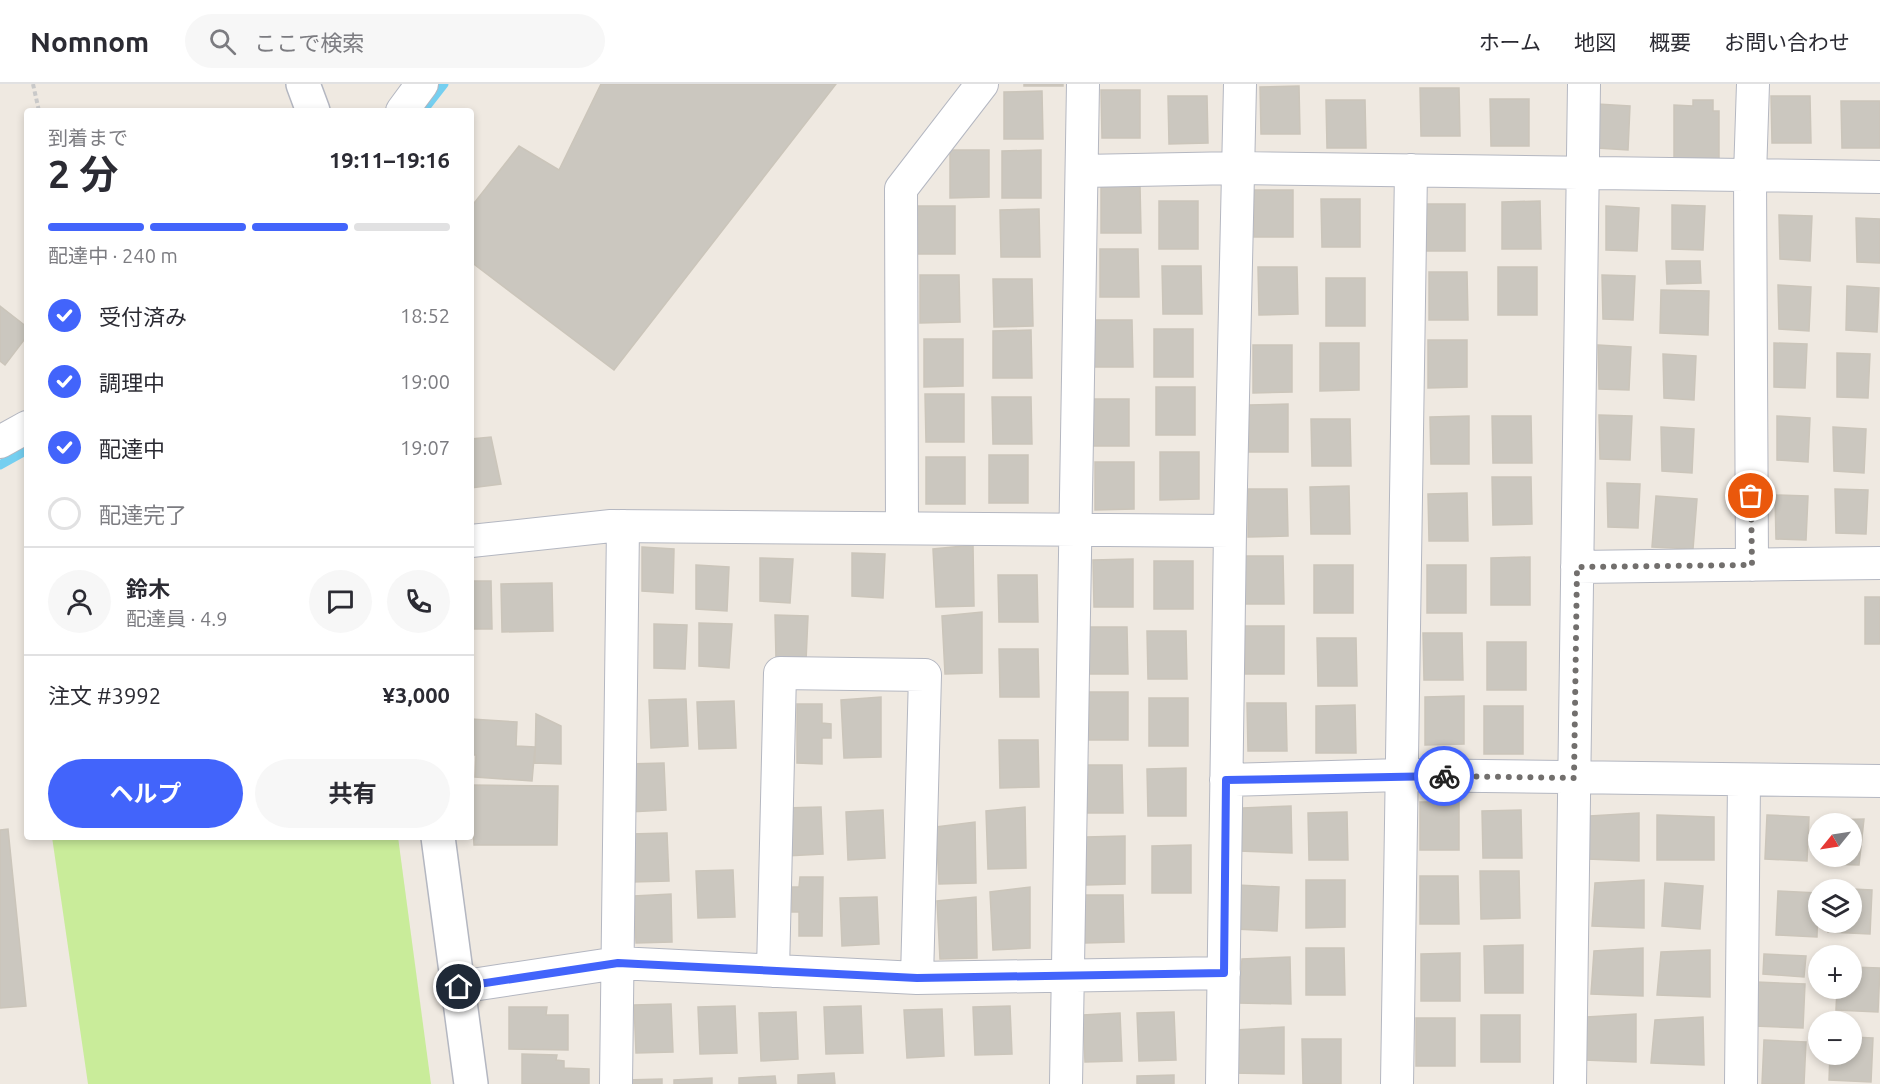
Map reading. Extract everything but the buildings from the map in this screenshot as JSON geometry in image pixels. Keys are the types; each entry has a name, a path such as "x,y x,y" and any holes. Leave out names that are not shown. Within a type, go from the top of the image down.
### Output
{"street":[{"path":"303,84 312,108"},
{"path":"404,108 422,84"},
{"path":"902,528 901,189 982,84"},
{"path":"1066,1084 1083,84"},
{"path":"1222,1084 1230,531 1240,84"},
{"path":"1570,1084 1584,84"},
{"path":"1752,565 1750,175 1753,84"},
{"path":"1082,171 1238,168 1880,177"},
{"path":"1397,1084 1411,170"},
{"path":"0,442 24,429"},
{"path":"615,1084 623,526"},
{"path":"474,541 623,526 1230,531"},
{"path":"1577,567 1880,563"},
{"path":"773,971 780,673 925,675 917,978"},
{"path":"1226,780 1401,775 1880,781"},
{"path":"1741,1084 1744,780"},
{"path":"438,840 471,1084"},
{"path":"459,987 618,963 917,978 1224,973"}],"path":[{"path":"33,84 38,108"}],"green space":[{"path":"52,840 398,840 431,1084 88,1084"}],"waterway":[{"path":"425,108 444,84"},
{"path":"0,465 24,452"}],"way so far":[{"path":"1444,776 1574,778 1577,567 1752,565 1751,496"}],"route":[{"path":"459,987 618,963 917,978 1224,973 1226,780 1444,776"}]}
